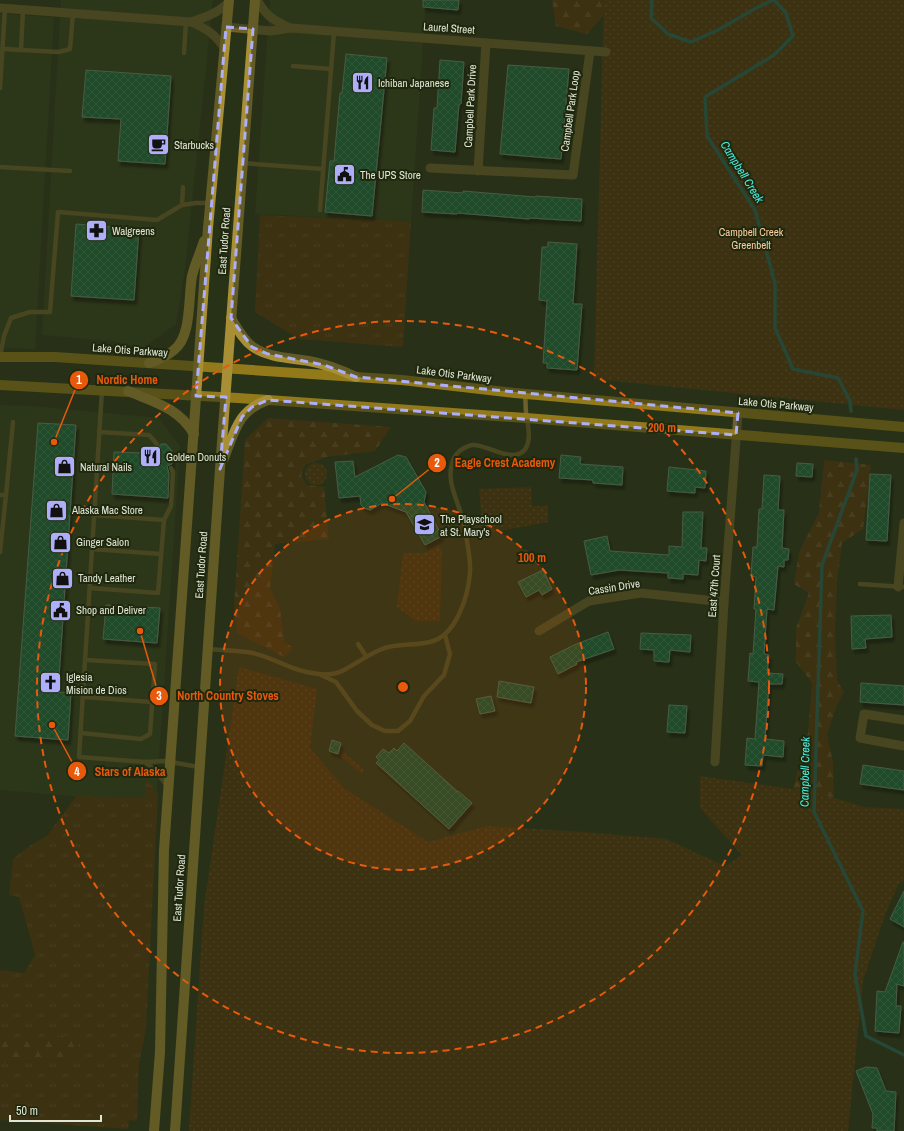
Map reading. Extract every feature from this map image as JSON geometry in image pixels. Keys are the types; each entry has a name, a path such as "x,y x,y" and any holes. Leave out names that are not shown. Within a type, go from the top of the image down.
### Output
{"main road":[{"name":"East Tudor Road","path":"175,1131 227,368 242,162 256,0"},
{"name":"East Tudor Road","path":"154,1131 160,1052 163,884 169,788 208,228 229,1"},
{"path":"149,363 162,358 174,350 184,337 193,272 208,228"},
{"path":"231,318 244,339 252,347 259,351 324,365 344,371 356,377"},
{"name":"Lake Otis Parkway","path":"0,357 55,357 402,380 525,394 904,426"},
{"path":"0,385 226,397 526,418 904,448"},
{"path":"128,392 169,408 183,418 194,434"},
{"path":"220,469 234,432 242,417 252,407 268,400"}],"street":[{"name":"Laurel Street","path":"256,0 270,18 291,28"},
{"path":"189,22 221,10 229,1"},
{"path":"3,8 189,22 212,32 224,49"},
{"name":"Laurel Street","path":"226,27 271,31 291,28 606,52"},
{"name":"Campbell Park Drive","path":"478,171 486,43"},
{"name":"Campbell Park Loop","path":"478,171 573,175 590,51"},
{"path":"430,168 478,171"},
{"name":"East 47th Court","path":"715,762 724,602 738,413"},
{"path":"901,587 904,523"},
{"name":"Cassin Drive","path":"539,631 589,601 641,593 724,602"},
{"path":"904,720 864,714 860,738 904,746"}],"lane":[{"path":"0,88 3,48 3,8"},
{"path":"20,50 23,10"},
{"path":"3,48 59,52 70,49 73,13"},
{"path":"184,53 189,22"},
{"path":"320,210 334,32"},
{"path":"293,66 331,69"},
{"path":"242,162 323,169"},
{"path":"0,167 70,172"},
{"path":"182,205 183,187"},
{"path":"0,357 4,336 11,318 30,312 50,312 58,212 157,220 182,205 210,203"},
{"path":"102,390 79,757 145,762 171,762 199,767"},
{"path":"320,674 341,672 366,656 383,648 430,642 445,635 462,610 470,573 468,551 461,515 450,480 452,461 455,455 472,445 481,446 504,454 520,454 526,448 529,429 526,418 525,394"},
{"path":"0,552 13,422"},
{"path":"100,432 149,435 157,444"},
{"path":"90,588 158,592 164,520 171,506 173,472 171,468"},
{"path":"0,495 6,495"},
{"path":"94,515 164,520"},
{"path":"92,549 161,554"},
{"path":"860,584 901,587"},
{"path":"208,649 254,653 290,668 320,674 336,682 357,711 372,725 384,731 398,731 410,721 424,696 444,675 450,654 445,635"},
{"path":"358,644 366,656"},
{"path":"81,733 141,739 150,734 155,664 86,660"},
{"path":"84,696 152,702"},
{"path":"145,762 155,770 169,788"}],"highlighted area":[{"path":"226,27 253,29 231,318 252,347 268,354 324,365 356,377 738,413 736,435 268,400 252,407 242,417 220,469 226,397 196,396"}],"shaded area":[{"path":"61,0 213,0 185,269 176,324 143,348 112,341 42,335"},
{"path":"270,0 426,0 411,221 255,214"},
{"path":"0,14 54,17 35,349 0,348"},
{"path":"0,405 31,406 159,418 180,446 156,803 0,790"}],"green space":[{"path":"552,0 617,0 587,34 556,26"},
{"name":"Campbell Creek Greenbelt","path":"604,0 904,0 904,410 594,379"},
{"path":"260,215 411,221 403,347 299,339 255,312"},
{"path":"268,418 391,427 375,451 326,457 305,465 301,475 307,485 324,487 329,539 275,544 270,588 280,609 284,641 293,648 284,657 237,633 234,607 245,440"},
{"path":"824,460 871,465 863,529 842,543 837,582 835,632 837,681 844,691 827,734 833,762 834,798 793,789 808,733 812,683 796,662 796,628 809,593 794,584 799,552 819,513"},
{"path":"316,463 320,464 326,470 326,478 320,484 316,485 312,484 306,478 305,474 306,470 312,464"},
{"path":"531,487 532,506 548,506 548,522 483,534 479,489"},
{"path":"439,545 442,549 440,621 416,621 397,607 403,553 426,553"},
{"path":"239,667 317,689 310,748 345,789 428,842 487,826 584,832 666,839 725,866 742,855 700,808 700,776 825,795 864,807 904,809 904,880 898,885 886,912 863,980 848,1131 189,1131 204,906"},
{"path":"342,751 364,770 362,774 339,755"},
{"path":"145,776 158,795 146,1028 139,1065 137,1121 129,1120 128,1129 0,1120 0,1062 63,1059 79,1035 37,1039 0,1039 0,970 24,973 35,955 19,897 9,895 13,859 28,847 47,836 76,796 145,798"},
{"path":"79,1034 79,1053 63,1059 0,1062 0,1039 37,1039"}],"building":[{"path":"423,0 459,0 458,10 423,7"},
{"path":"346,54 387,58 372,216 325,212 330,161 334,161 340,93 342,93"},
{"path":"440,60 464,62 455,152 431,150 434,108 437,108"},
{"path":"508,65 569,69 561,159 500,154"},
{"path":"86,70 171,76 165,164 118,161 121,119 82,117"},
{"path":"423,190 463,193 463,191 582,199 581,221 422,212"},
{"name":"Walgreens","path":"76,224 139,229 134,300 71,296"},
{"path":"548,242 577,244 573,304 582,304 577,370 547,368 547,363 543,363 547,301 539,300 542,247 548,247"},
{"path":"38,423 76,425 58,692 71,693 68,740 15,736"},
{"path":"161,444 166,444 172,451 172,464 167,467 169,473 168,498 112,494 114,452 145,453 154,446 159,447"},
{"path":"398,455 406,457 426,492 424,502 442,536 425,545 406,512 382,503 370,510 364,508 361,505 360,496 339,498 335,462 353,461 355,477"},
{"path":"561,455 581,457 580,464 623,467 622,485 593,483 593,480 559,478"},
{"path":"797,463 813,464 812,477 796,476"},
{"path":"669,467 706,471 705,488 695,487 695,493 667,491"},
{"path":"870,474 891,475 887,541 866,540"},
{"path":"764,475 780,476 778,510 784,510 782,548 789,549 788,560 784,560 784,567 778,566 774,610 767,609 764,654 769,655 767,673 783,674 782,684 769,684 765,739 784,741 783,757 763,755 762,766 745,765 747,738 755,739 759,682 748,681 750,653 753,654 756,609 754,609 756,577 751,576 753,547 757,547 759,509 762,509"},
{"path":"683,512 703,512 701,548 707,548 706,561 699,560 698,575 683,574 683,579 668,578 668,573 619,570 591,575 584,541 607,536 610,551 669,555 669,546 682,547"},
{"path":"543,570 552,589 542,595 539,590 526,597 518,582"},
{"path":"106,605 160,608 157,643 103,639"},
{"path":"891,615 892,637 865,639 866,648 852,649 851,616"},
{"path":"608,632 614,649 576,662 577,664 558,674 550,657 574,645"},
{"path":"641,633 691,635 690,652 670,650 669,662 654,661 654,650 640,649"},
{"path":"499,681 534,687 531,703 497,697"},
{"path":"861,683 904,686 904,705 860,702"},
{"path":"491,696 495,711 480,714 476,699"},
{"path":"669,705 687,706 685,733 667,732"},
{"path":"332,740 341,743 338,754 329,751"},
{"path":"404,743 472,803 449,829 376,763 379,760 376,757 383,749 389,753 394,748 397,751"},
{"path":"863,765 904,771 904,790 860,784"},
{"path":"904,891 904,927 890,919"},
{"path":"903,942 904,986 897,984 896,1006 901,1006 899,1033 875,1031 877,991 885,992"},
{"path":"866,1067 877,1068 886,1091 896,1092 894,1131 877,1131 877,1128 872,1128 873,1114 856,1071"}],"waterway":[{"name":"Campbell Creek","path":"652,0 651,18 668,34 691,42 718,30 773,0"},
{"name":"Campbell Creek","path":"774,0 786,13 793,36 774,55 705,97 707,136 755,210 775,283 775,328 793,369 838,378 850,401 851,411"},
{"name":"Campbell Creek","path":"856,459 857,470 822,565 814,812 863,911 855,974 866,1036 904,1055"}],"place":[{"name":"Ichiban Japanese","path":"363,83"},
{"name":"Starbucks","path":"159,145"},
{"name":"The UPS Store","path":"344,175"},
{"name":"Walgreens","path":"97,231"},
{"name":"Nordic Home","path":"54,442"},
{"name":"Golden Donuts","path":"150,457"},
{"name":"Natural Nails","path":"65,467"},
{"name":"Eagle Crest Academy","path":"392,499"},
{"name":"Alaska Mac Store","path":"56,510"},
{"name":"The Playschool at St. Mary's","path":"425,525"},
{"name":"Ginger Salon","path":"60,542"},
{"name":"Tandy Leather","path":"62,578"},
{"name":"Shop and Deliver","path":"61,610"},
{"name":"North Country Stoves","path":"140,631"},
{"name":"Iglesia Mision de Dios","path":"51,683"},
{"name":"Stars of Alaska","path":"52,725"}]}
